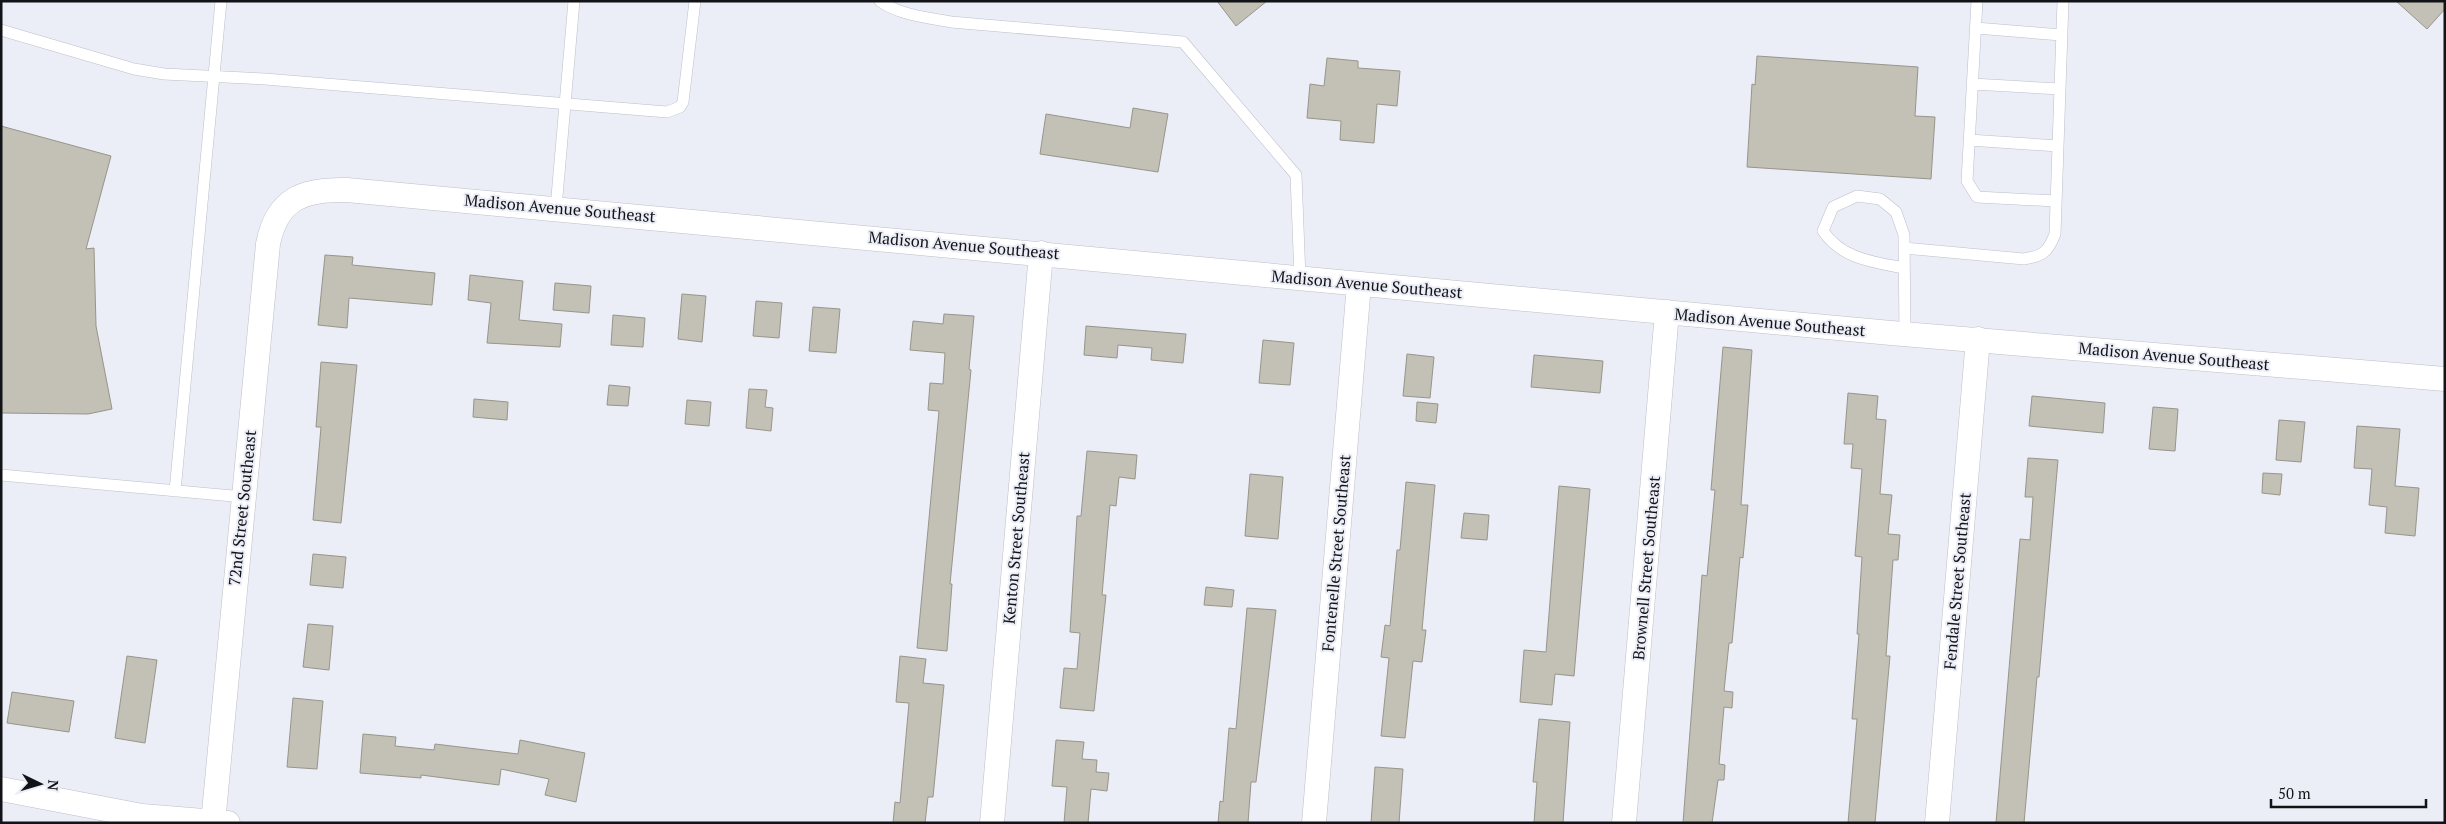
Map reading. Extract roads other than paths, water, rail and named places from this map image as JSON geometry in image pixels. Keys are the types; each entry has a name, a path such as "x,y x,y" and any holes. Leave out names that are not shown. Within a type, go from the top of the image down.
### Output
{"street":[{"name":"Madison Avenue Southeast","path":"291,201 314,191 337,190 556,208 1905,334 2445,379"},
{"name":"72nd Street Southeast","path":"218,822 244,497 268,244 271,228 277,216 291,201"},
{"name":"Kenton Street Southeast","path":"992,823 1041,252"},
{"name":"Fontenelle Street Southeast","path":"1314,823 1359,284"},
{"name":"Brownell Street Southeast","path":"1624,823 1667,312"},
{"name":"Fendale Street Southeast","path":"1937,823 1978,339"},
{"path":"1,789 142,816 218,822"}],"lane":[{"path":"175,491 221,1"},
{"path":"556,208 574,1"},
{"path":"1,30 146,71 214,77 265,78 661,112 680,107 684,94 694,1"},
{"path":"880,1 885,5 920,16 951,22 1183,42 1296,175 1300,278"},
{"path":"1977,1 1967,181 1977,197 2056,202"},
{"path":"1904,248 2024,259 2040,256 2051,245 2055,234 2062,1"},
{"path":"1976,28 2061,35"},
{"path":"1973,84 2060,89"},
{"path":"1970,140 2058,146"},
{"path":"1904,268 1866,261 1845,253 1830,242 1823,231 1833,207 1857,196 1880,200 1896,212 1904,235 1905,334"},
{"path":"1,475 244,497"}]}
